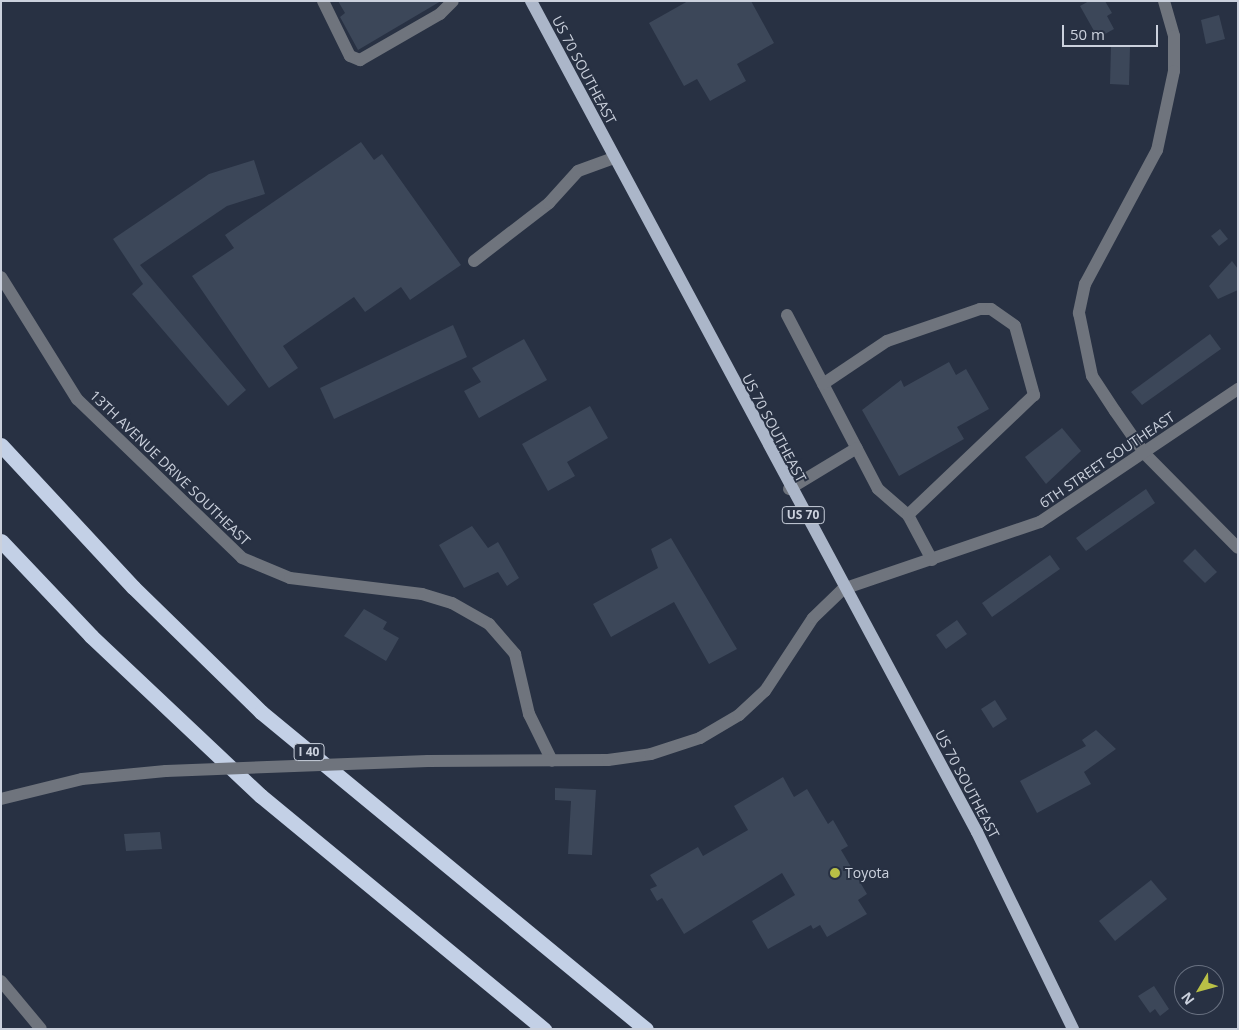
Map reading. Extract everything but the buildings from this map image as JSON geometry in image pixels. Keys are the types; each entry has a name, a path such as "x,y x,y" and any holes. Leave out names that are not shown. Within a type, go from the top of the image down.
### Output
{"highway":[{"name":"I 40","path":"1,445 133,588 261,712 646,1029"},
{"path":"1,541 91,636 254,790 544,1029"}],"main road":[{"name":"US 70 SOUTHEAST","path":"531,1 789,489 977,832 1073,1029"}],"street":[{"path":"322,1 350,56 360,60 445,11 453,1"},
{"path":"1164,1 1174,36 1174,72 1157,150 1086,284 1079,313 1092,376 1145,454 1238,548"},
{"path":"474,261 549,204 578,171 614,158"},
{"name":"13TH AVENUE DRIVE SOUTHEAST","path":"1,277 77,399 242,558 290,578 422,594 452,603 490,624 515,654 529,714 552,761"},
{"path":"823,384 888,341 980,309 992,309 1015,326 1034,395 908,515"},
{"path":"787,315 878,490 908,515 932,560"},
{"name":"6TH STREET SOUTHEAST","path":"843,589 1040,522 1145,454 1238,389"},
{"path":"789,489 857,448"},
{"path":"1,799 82,779 166,771 428,761 552,761 651,754 722,726 764,691 813,618 843,589"},
{"path":"1,981 40,1029"}],"place":[{"name":"Toyota","path":"835,873"}]}
